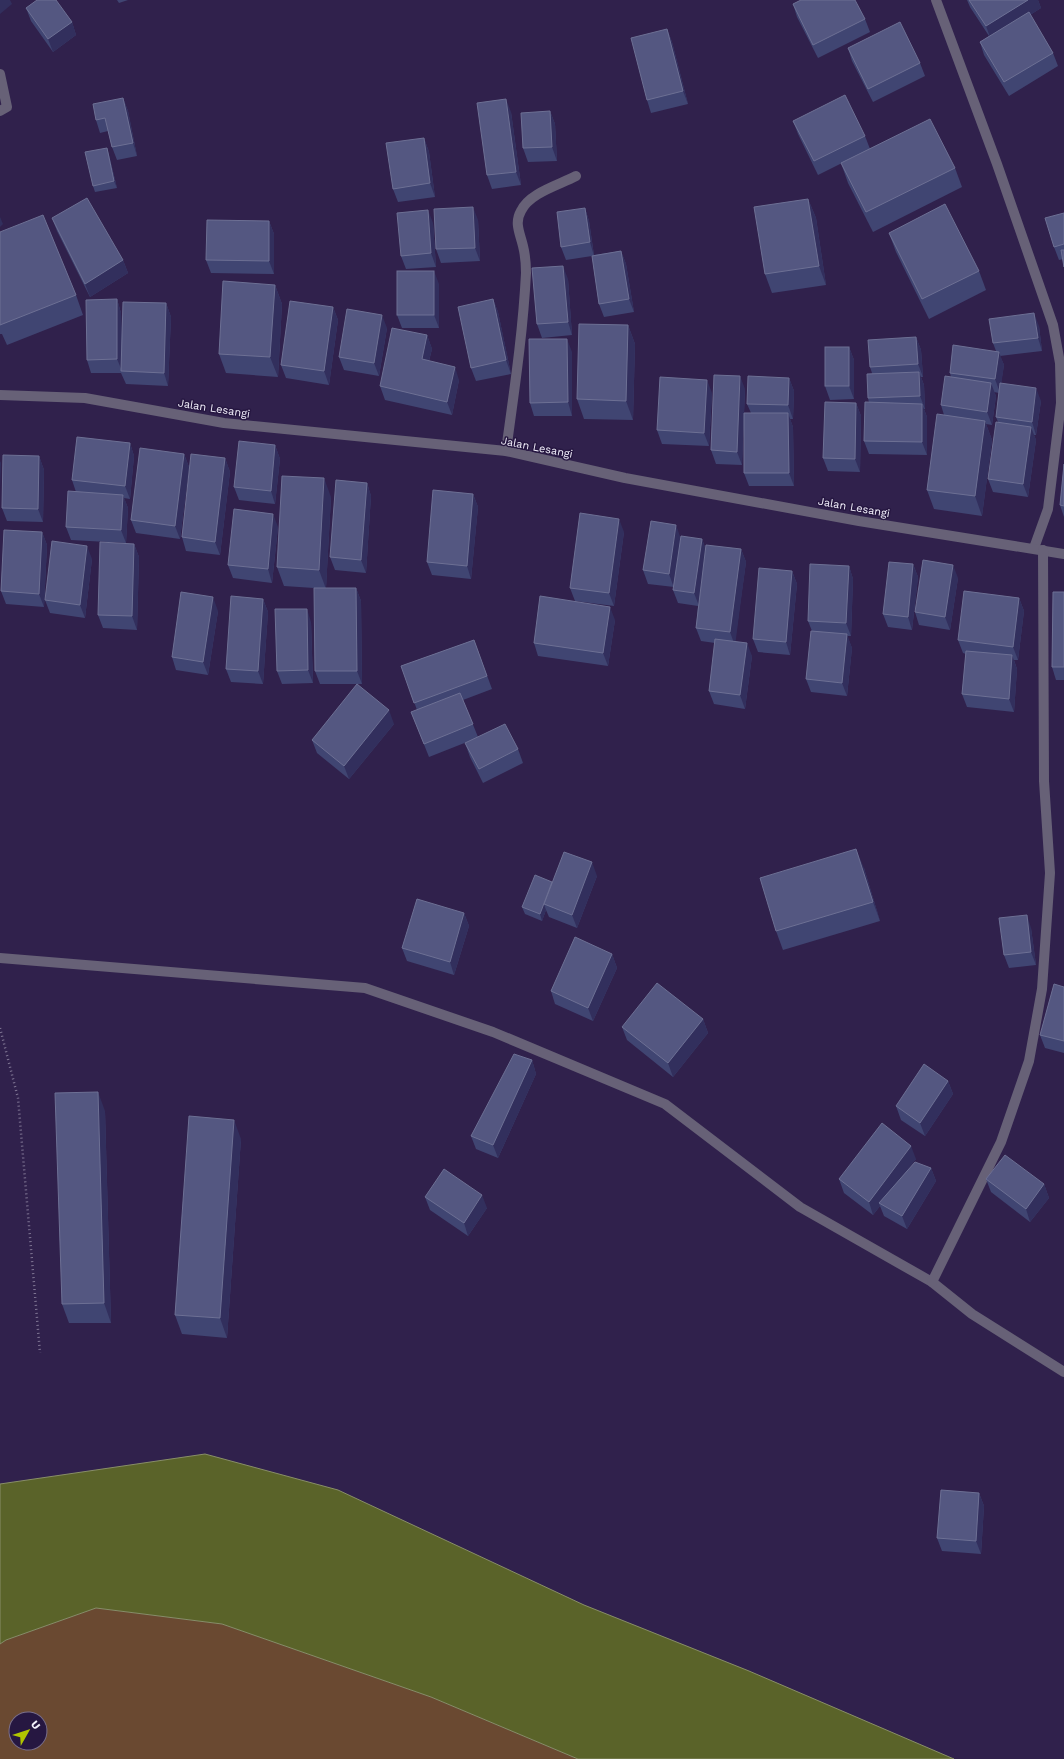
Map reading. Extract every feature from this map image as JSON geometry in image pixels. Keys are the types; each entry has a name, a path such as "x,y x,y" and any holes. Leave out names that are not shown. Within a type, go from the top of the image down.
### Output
{"street":[{"path":"932,1282 1001,1142 1029,1061 1042,989 1050,873 1044,781 1039,549 1048,509 1061,403 1060,363 1053,325 997,164 936,0"},
{"path":"0,74 7,107 0,112"},
{"path":"506,451 520,356 526,271 524,247 518,230 517,219 521,209 528,200 539,192 550,189 576,176"},
{"name":"Jalan Lesangi","path":"0,395 85,398 224,423 506,451 625,478 844,518 1064,554"},
{"path":"0,958 365,988 493,1032 665,1104 800,1207 932,1282 972,1314 1064,1372"}],"path":[{"path":"0,1028 18,1098 40,1353"}],"shaded area":[{"path":"205,1454 338,1490 584,1605 749,1671 954,1759 578,1759 431,1697 222,1624 96,1608 6,1640 0,1644 0,1484"},
{"path":"96,1608 222,1624 431,1697 578,1759 0,1759 0,1644 6,1640"}],"building":[{"path":"37,0 56,0 72,22 48,39 26,8"},
{"path":"801,0 855,0 865,19 813,45 793,4"},
{"path":"969,0 1028,0 986,26"},
{"path":"1029,12 1053,53 1004,82 980,42"},
{"path":"900,22 920,63 868,89 848,48"},
{"path":"667,29 683,91 647,100 631,38"},
{"path":"845,95 865,136 814,161 793,121"},
{"path":"123,98 133,143 112,147 105,118 96,120 93,104"},
{"path":"506,99 516,172 487,175 477,103"},
{"path":"550,111 552,147 523,148 521,113"},
{"path":"930,119 955,168 866,212 841,163"},
{"path":"424,138 430,183 393,189 386,143"},
{"path":"107,148 114,181 93,186 85,152"},
{"path":"87,198 123,260 85,284 52,218"},
{"path":"808,199 819,266 765,274 754,207"},
{"path":"945,204 979,271 922,299 889,233"},
{"path":"473,207 475,248 436,249 434,209"},
{"path":"585,208 590,242 561,247 557,212"},
{"path":"428,210 431,253 401,256 397,213"},
{"path":"1064,213 1064,244 1054,247 1045,218"},
{"path":"43,215 76,295 0,325 0,232"},
{"path":"207,220 269,221 269,261 206,260"},
{"path":"1061,250 1064,250 1064,267"},
{"path":"621,251 629,299 599,304 592,256"},
{"path":"563,266 568,322 537,324 532,268"},
{"path":"397,271 434,271 434,315 397,315"},
{"path":"223,281 275,285 270,357 219,354"},
{"path":"117,299 117,359 87,360 86,300"},
{"path":"493,299 506,360 471,368 458,307"},
{"path":"290,301 333,307 324,371 281,365"},
{"path":"123,302 166,303 164,373 121,371"},
{"path":"347,309 382,315 374,363 339,357"},
{"path":"1034,313 1038,338 993,343 989,319"},
{"path":"579,324 628,325 626,401 577,399"},
{"path":"392,328 427,335 422,359 455,367 447,402 380,386"},
{"path":"916,337 918,364 870,367 868,340"},
{"path":"529,339 567,339 568,402 530,403"},
{"path":"953,345 999,352 995,379 950,373"},
{"path":"825,347 849,347 849,386 825,386"},
{"path":"919,372 920,396 868,398 867,374"},
{"path":"714,375 740,376 737,452 711,450"},
{"path":"748,376 789,378 788,405 747,404"},
{"path":"945,376 991,383 987,412 941,405"},
{"path":"660,377 707,380 704,433 657,430"},
{"path":"1000,383 1036,388 1032,422 996,417"},
{"path":"825,402 856,403 855,459 823,458"},
{"path":"865,402 922,404 922,442 864,441"},
{"path":"744,413 788,413 789,473 744,473"},
{"path":"937,414 985,421 975,496 927,490"},
{"path":"996,422 1031,427 1023,484 988,479"},
{"path":"77,437 130,443 125,486 72,480"},
{"path":"239,441 275,445 271,491 234,487"},
{"path":"140,448 184,454 175,526 131,520"},
{"path":"191,454 225,458 215,542 182,537"},
{"path":"3,455 39,456 38,509 2,508"},
{"path":"1064,464 1064,506 1060,505"},
{"path":"282,476 324,478 319,570 277,567"},
{"path":"336,480 367,483 361,560 330,557"},
{"path":"433,490 473,494 467,566 427,562"},
{"path":"68,491 123,495 121,530 66,527"},
{"path":"234,509 273,514 268,569 228,565"},
{"path":"580,513 619,519 609,593 570,588"},
{"path":"651,521 676,525 669,574 643,570"},
{"path":"4,530 42,532 39,594 1,591"},
{"path":"681,536 702,539 694,593 673,590"},
{"path":"52,541 87,546 80,605 45,600"},
{"path":"100,542 134,544 132,616 98,615"},
{"path":"706,545 741,549 730,632 696,628"},
{"path":"923,560 953,565 945,617 915,612"},
{"path":"889,562 913,564 908,617 883,614"},
{"path":"810,564 849,566 846,623 808,621"},
{"path":"759,568 792,571 786,642 753,639"},
{"path":"314,588 356,588 357,671 315,671"},
{"path":"964,591 1019,598 1013,647 958,640"},
{"path":"181,592 213,597 203,662 172,657"},
{"path":"1053,592 1064,592 1064,667 1052,667"},
{"path":"231,596 263,599 258,671 226,669"},
{"path":"540,596 610,607 603,653 534,643"},
{"path":"275,609 307,609 308,670 277,671"},
{"path":"811,631 847,634 842,683 806,679"},
{"path":"715,639 747,643 740,695 709,691"},
{"path":"474,640 487,676 414,703 401,666"},
{"path":"966,651 1012,655 1009,699 962,694"},
{"path":"357,684 389,710 344,766 312,740"},
{"path":"460,693 473,724 424,744 411,712"},
{"path":"505,724 518,749 479,769 465,743"},
{"path":"856,849 873,902 776,931 760,878"},
{"path":"564,852 592,862 572,915 544,904"},
{"path":"535,875 552,882 540,914 522,907"},
{"path":"417,899 464,913 450,962 402,948"},
{"path":"1027,915 1031,952 1004,955 999,918"},
{"path":"575,937 612,954 588,1008 551,991"},
{"path":"657,983 703,1019 668,1063 622,1027"},
{"path":"1054,984 1064,987 1064,1041 1040,1035"},
{"path":"514,1054 532,1060 493,1145 471,1136"},
{"path":"924,1064 948,1081 920,1123 896,1106"},
{"path":"98,1092 104,1303 62,1304 55,1093"},
{"path":"189,1116 234,1120 220,1318 175,1315"},
{"path":"882,1123 911,1146 869,1202 839,1179"},
{"path":"1005,1155 1044,1184 1026,1209 986,1179"},
{"path":"915,1162 931,1168 902,1216 879,1203"},
{"path":"444,1169 482,1195 464,1223 425,1197"},
{"path":"941,1490 979,1493 976,1541 937,1538"}]}
